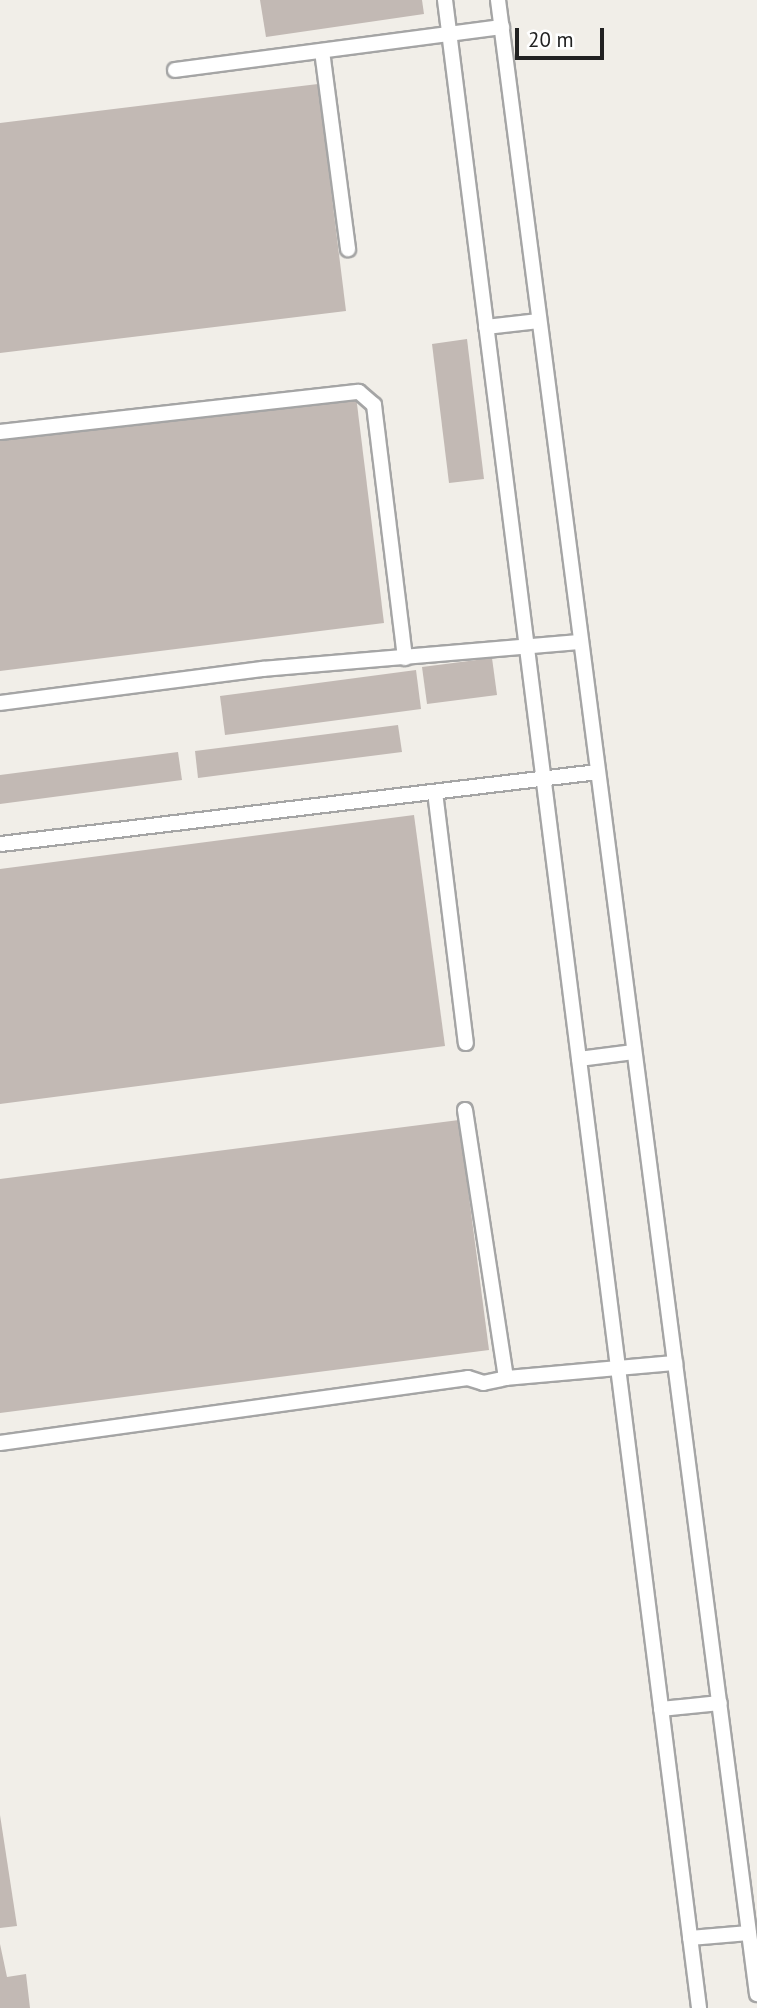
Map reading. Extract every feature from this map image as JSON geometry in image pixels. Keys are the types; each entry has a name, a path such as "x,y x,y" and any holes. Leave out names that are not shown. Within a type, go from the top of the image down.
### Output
{"lane":[{"path":"445,0 699,2008"},
{"path":"498,0 757,1994"},
{"path":"175,70 502,27"},
{"path":"322,51 348,249"},
{"path":"486,327 539,321"},
{"path":"0,432 359,392 374,405 405,658"},
{"path":"0,703 263,670 527,649 581,642"},
{"path":"1,844 597,772"},
{"path":"435,792 466,1043"},
{"path":"579,1059 634,1052"},
{"path":"465,1110 506,1378"},
{"path":"0,1443 468,1378 483,1383 506,1378 675,1363"},
{"path":"661,1709 720,1703"},
{"path":"691,1938 750,1933"}],"building":[{"path":"260,0 422,0 424,14 266,37"},
{"path":"318,84 346,311 0,353 0,123"},
{"path":"467,339 484,479 449,483 432,344"},
{"path":"356,396 384,623 0,671 0,440"},
{"path":"492,658 497,695 427,704 422,667"},
{"path":"416,670 421,709 225,735 220,696"},
{"path":"398,725 402,752 198,778 195,751"},
{"path":"178,752 182,780 0,804 0,775"},
{"path":"414,815 445,1046 0,1104 0,869"},
{"path":"459,1120 489,1350 0,1413 0,1179"},
{"path":"0,1815 17,1926 0,1928"},
{"path":"0,1944 7,1977 26,1974 30,2008 0,2008"}]}
